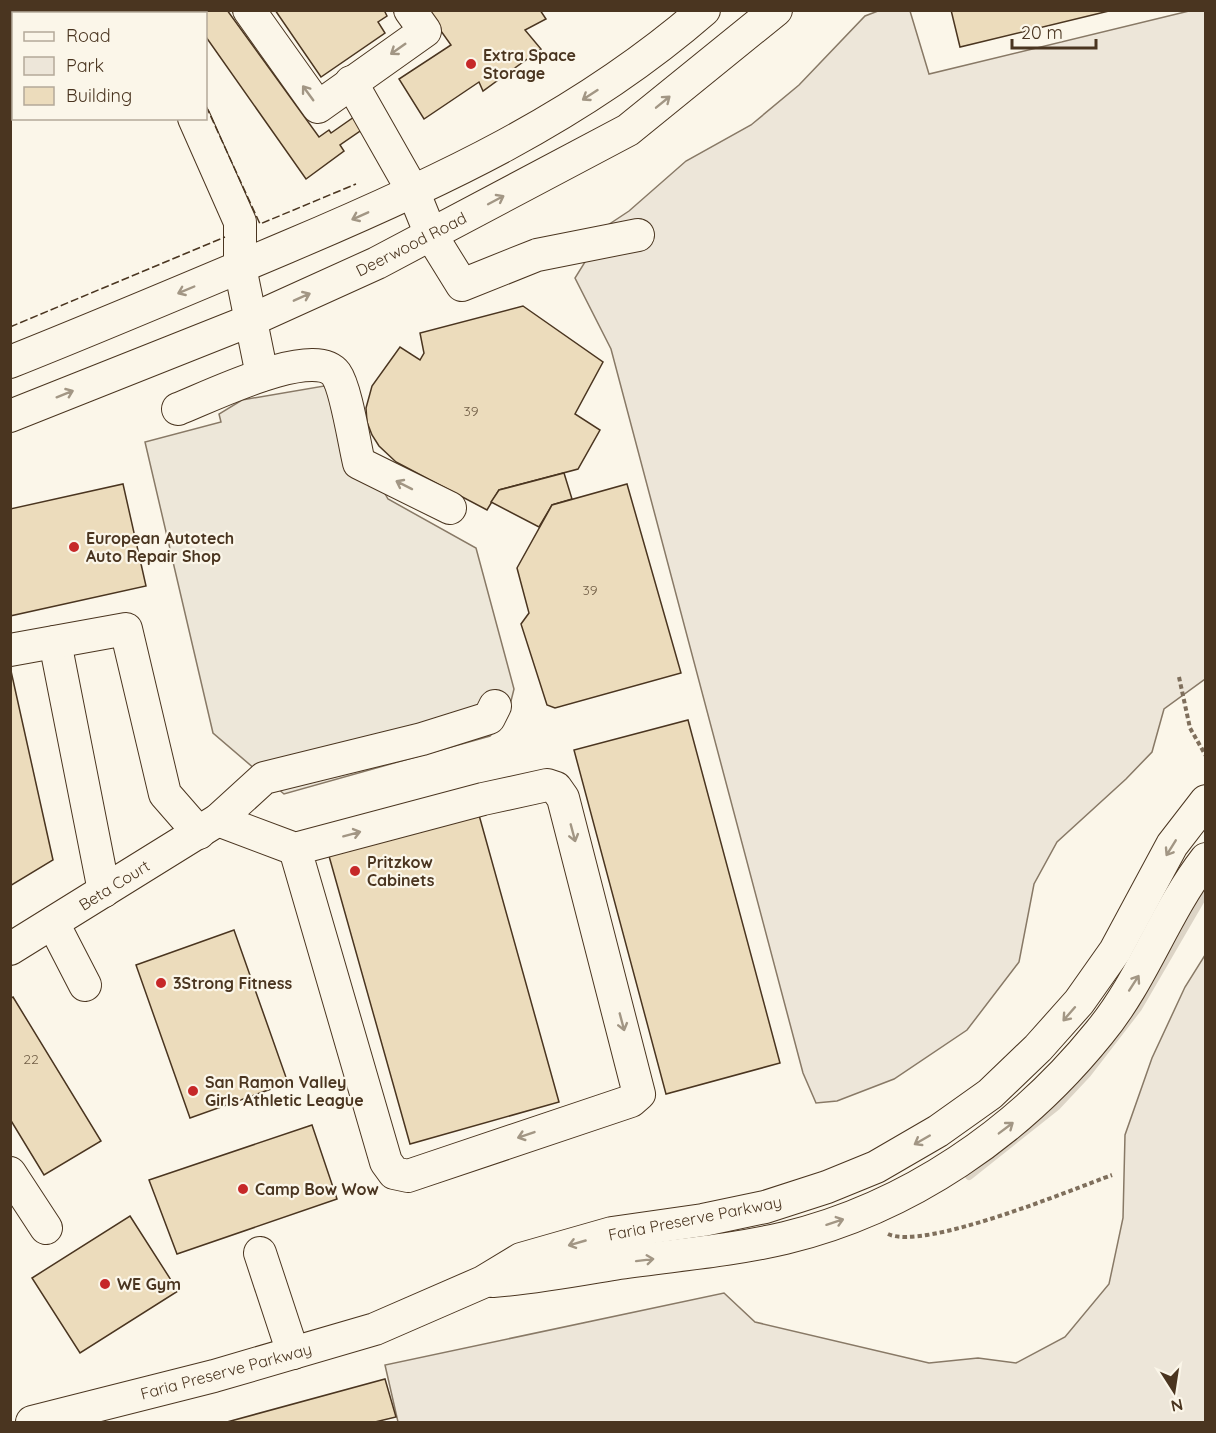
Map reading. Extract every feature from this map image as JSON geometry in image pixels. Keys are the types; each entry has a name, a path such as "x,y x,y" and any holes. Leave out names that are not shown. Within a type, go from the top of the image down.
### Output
{"street":[{"path":"249,10 318,107 425,31 410,10"},
{"path":"10,362 414,192 528,135 663,46 704,10"},
{"name":"Deerwood Road","path":"10,416 249,321 377,263 430,235 628,130 776,10"},
{"path":"351,82 414,192 430,235 462,285 537,255 638,235"},
{"path":"195,120 240,222 240,267 249,321 262,375"},
{"path":"178,409 262,375 301,365 320,363 336,373 345,394 359,463 450,508"},
{"path":"10,650 126,629 165,794 208,827 295,849 547,785 556,788 563,798 639,1094 631,1101 408,1176 394,1173 386,1162 295,849"},
{"path":"55,642 104,891"},
{"name":"Beta Court","path":"10,949 208,827 264,778 457,729 489,718 495,706"},
{"name":"Faria Preserve Parkway","path":"32,1422 375,1329 483,1282 521,1259 612,1233 703,1220 765,1207 827,1187 876,1167 938,1131 990,1094 1038,1048 1079,1002 1115,951 1172,845 1206,801"},
{"name":"Faria Preserve Parkway","path":"483,1282 529,1279 724,1250 787,1237 849,1217 898,1197 959,1161 1011,1125 1059,1078 1100,1032 1136,981 1193,875 1206,859"},
{"path":"52,923 85,985"},
{"path":"10,1173 46,1228"},
{"path":"260,1253 293,1353"}],"path":[{"path":"1179,677 1190,728 1206,756"},
{"path":"849,1217 893,1236 921,1236 994,1218 1112,1175"}],"green space":[{"path":"878,11 910,11 929,74 1189,11 1205,11 1205,679 1164,709 1152,752 1057,842 1034,884 1019,962 967,1030 894,1079 837,1101 816,1103 803,1073 611,349 575,278 608,225 629,211 686,161 751,125 799,85 865,16"},
{"path":"1205,955 1205,1422 398,1422 385,1365 724,1293 755,1322 929,1363 978,1358 1016,1363 1065,1337 1109,1284 1123,1218 1125,1135 1152,1058 1185,987"}],"shaded area":[{"path":"324,386 388,499 476,548 514,689 507,717 490,736 284,794 213,733 145,442 221,422 219,414 242,400"}],"building":[{"path":"187,10 227,10 319,137 329,130 331,133 354,117 363,129 340,145 344,151 306,179 207,38 207,12 188,12"},
{"path":"275,10 384,10 387,16 378,22 385,33 321,77"},
{"name":"Extra Space Storage","path":"426,10 540,10 546,19 525,30 541,49 483,91 479,82 424,119 399,79 451,45"},
{"path":"951,10 1113,10 960,47"},
{"path":"523,306 603,362 575,414 600,430 578,469 499,490 487,510 396,462 379,446 372,435 367,422 366,408 372,386 400,347 420,360 424,353 420,333"},
{"path":"564,473 572,499 552,505 539,527 491,502 499,490"},
{"name":"European Autotech Auto Repair Shop","path":"123,484 146,586 10,616 10,509"},
{"path":"627,484 681,673 555,708 547,705 521,624 529,613 517,568 552,505"},
{"path":"10,671 53,860 10,886"},
{"path":"688,720 780,1063 666,1094 574,750"},
{"path":"479,815 559,1102 410,1144 329,856"},
{"path":"234,930 288,1083 190,1118 136,965"},
{"path":"13,997 101,1141 44,1175 10,1119 10,999"},
{"name":"Camp Bow Wow","path":"312,1125 337,1199 177,1254 149,1180"},
{"name":"WE Gym","path":"130,1216 178,1291 80,1353 32,1278"},
{"path":"385,1379 396,1417 375,1422 227,1422"}],"waterway":[{"path":"969,1176 1057,1106 1087,1074 1138,1008 1206,891"}],"fence":[{"path":"207,108 260,224 356,184"},
{"path":"10,327 225,237"}],"place":[{"name":"Extra Space Storage","path":"471,64"},
{"name":"European Autotech Auto Repair Shop","path":"74,547"},
{"name":"Pritzkow Cabinets","path":"355,871"},
{"name":"3Strong Fitness","path":"161,983"},
{"name":"San Ramon Valley Girls Athletic League","path":"193,1091"},
{"name":"Camp Bow Wow","path":"243,1189"},
{"name":"WE Gym","path":"105,1284"}]}
